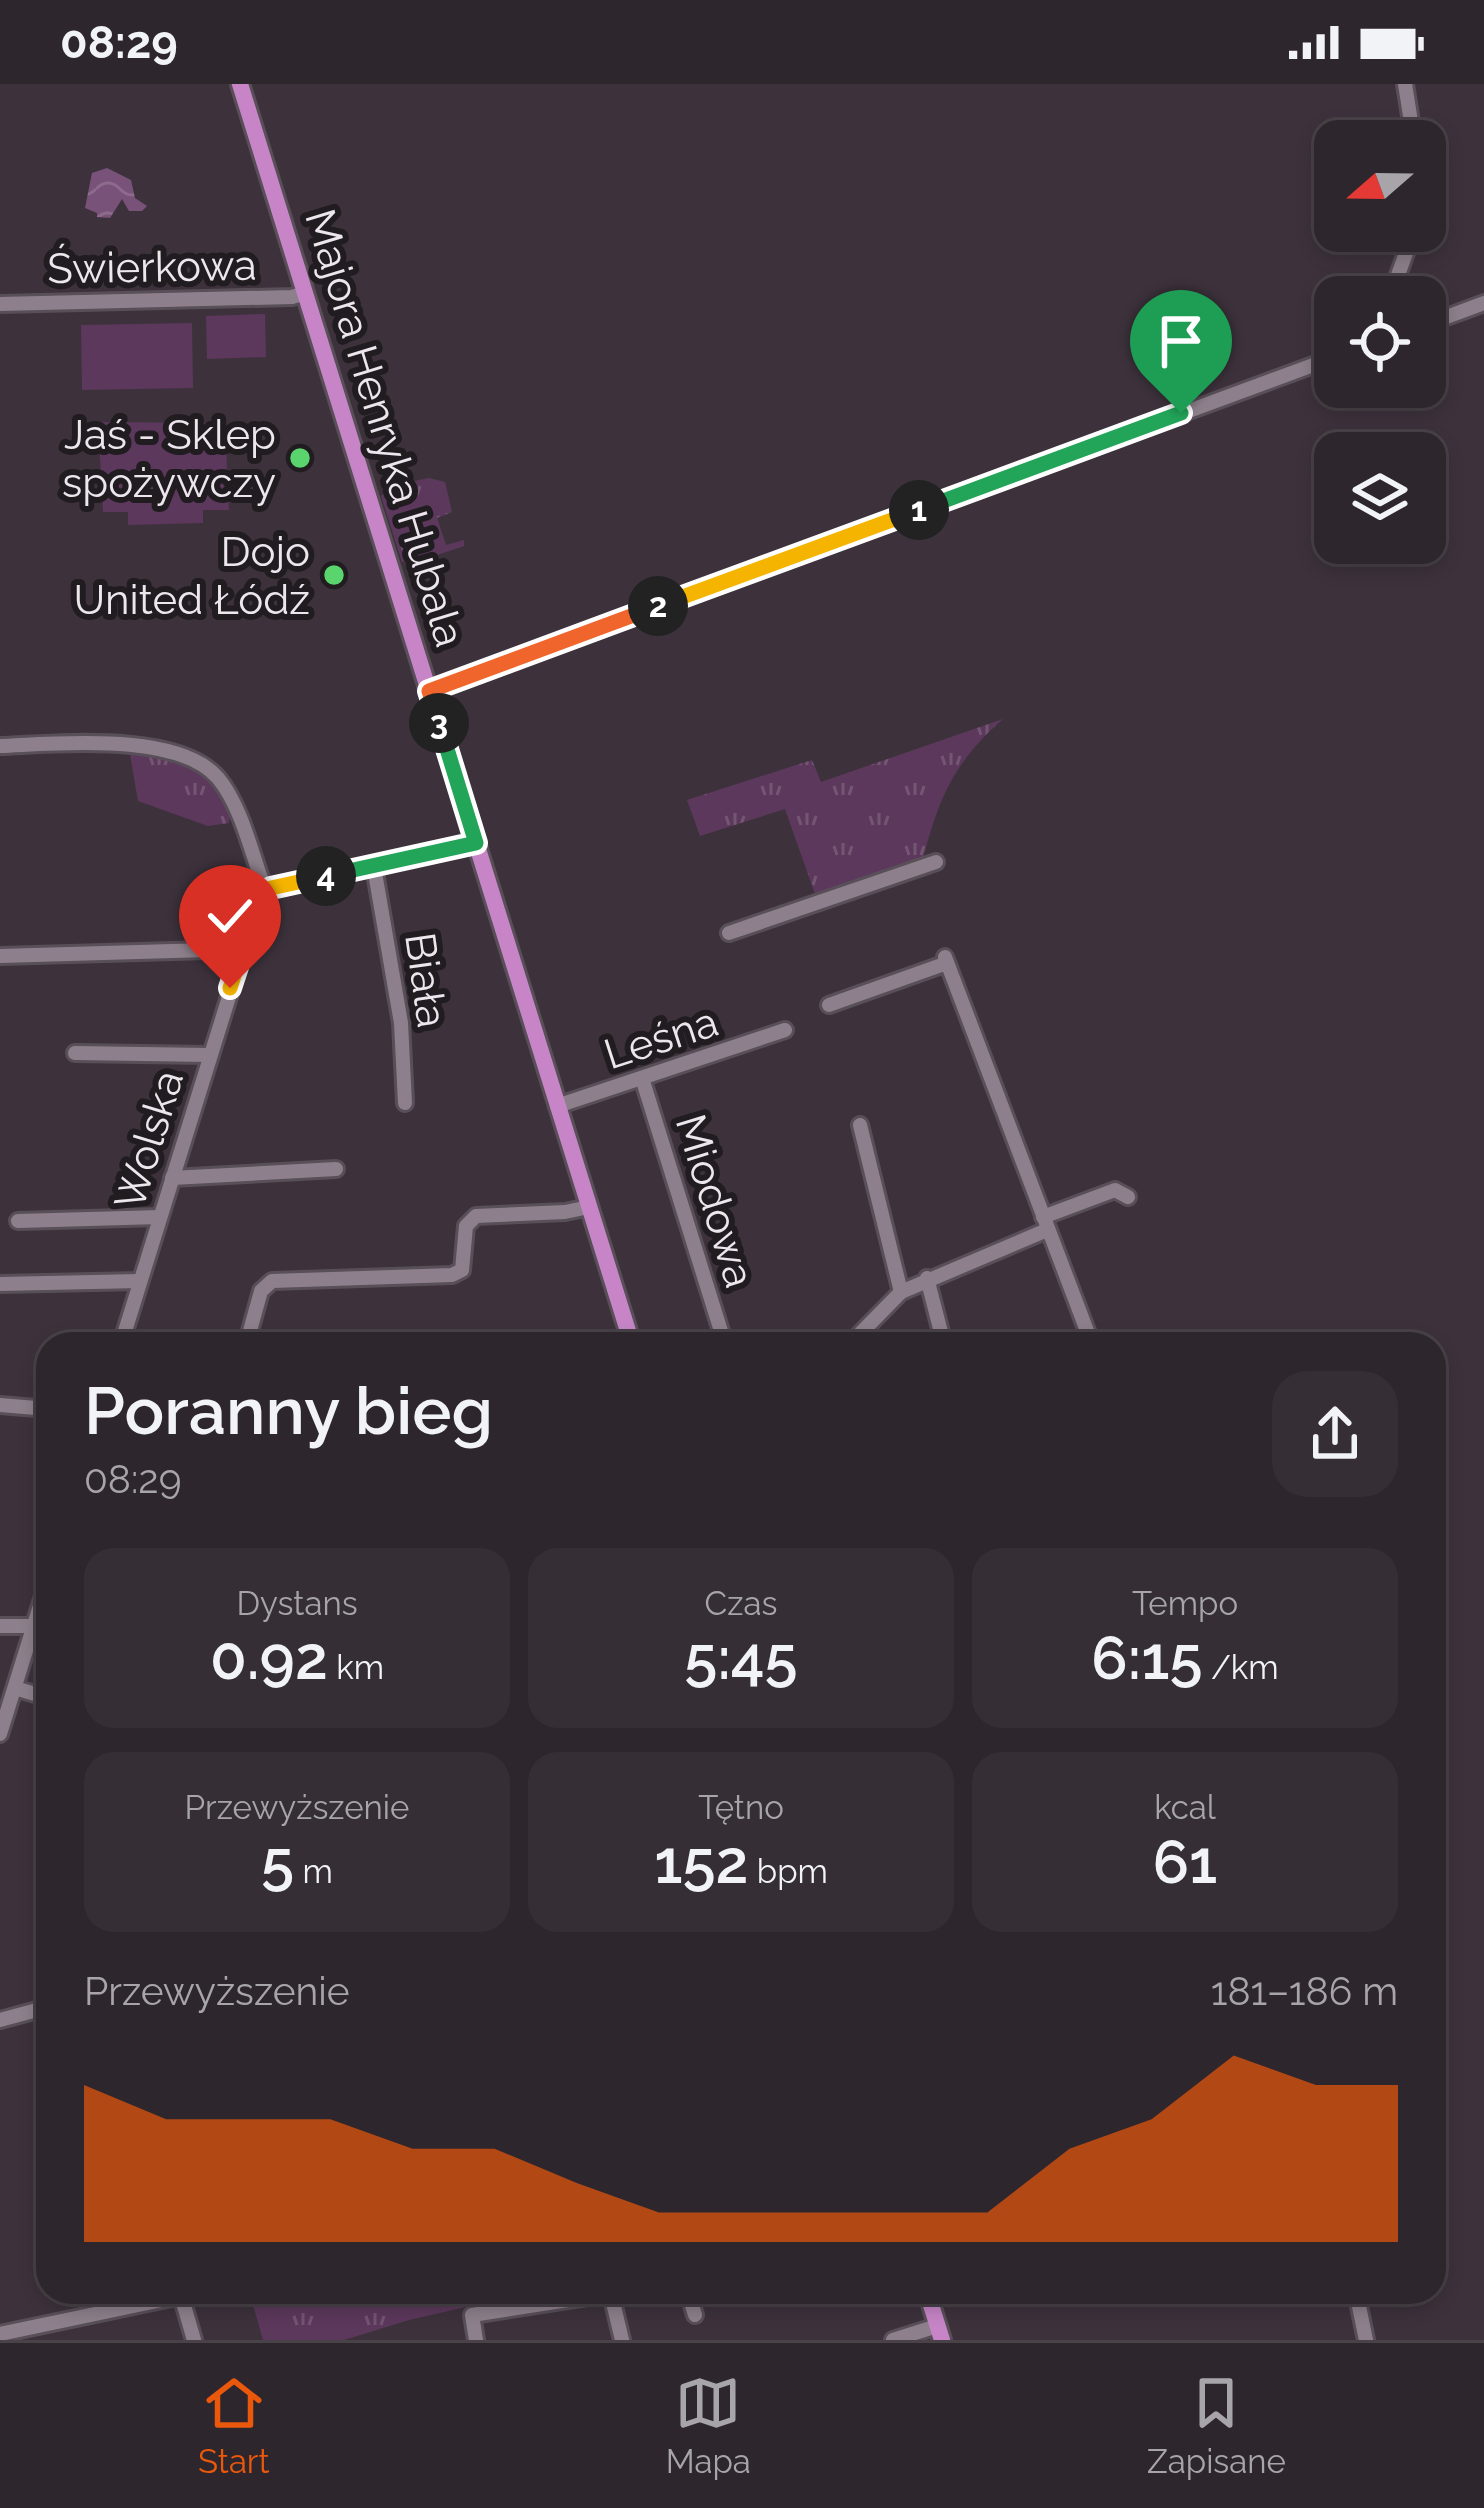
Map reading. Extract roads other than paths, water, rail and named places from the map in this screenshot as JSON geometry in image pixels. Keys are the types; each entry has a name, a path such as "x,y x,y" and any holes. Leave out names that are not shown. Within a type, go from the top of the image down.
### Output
{"main road":[{"name":"Majora Henryka Hubala","path":"240,84 628,1332"},
{"path":"931,2304 939,2333"}],"street":[{"path":"1405,84 1411,120"},
{"name":"Świerkowa","path":"0,304 305,293"},
{"path":"1446,317 1484,303"},
{"path":"429,691 1314,365"},
{"path":"0,746 123,743 202,766 213,772 231,799 265,890 476,843"},
{"path":"729,933 936,862"},
{"name":"Biała","path":"374,867 401,1023 405,1103"},
{"name":"Wolska","path":"125,1332 257,899 265,890"},
{"path":"0,956 242,949"},
{"path":"829,1005 946,960 1087,1332"},
{"name":"Leśna","path":"557,1106 785,1030"},
{"path":"75,1053 209,1055"},
{"name":"Miodowa","path":"641,1078 721,1332"},
{"path":"860,1124 901,1292"},
{"path":"172,1178 336,1169"},
{"path":"862,1332 901,1292 927,1278 1115,1190 1128,1197"},
{"path":"250,1332 259,1295 268,1284 459,1274 471,1218 589,1207"},
{"path":"18,1221 160,1217"},
{"path":"927,1278 941,1332"},
{"path":"0,1284 140,1281"},
{"path":"0,1406 36,1408"},
{"path":"0,1734 36,1620"},
{"path":"0,1626 34,1626"},
{"path":"15,1688 36,1694"},
{"path":"0,2020 36,2010"},
{"path":"0,2334 138,2304"},
{"path":"183,2304 194,2340"},
{"path":"476,2340 472,2315 544,2304"},
{"path":"617,2304 622,2340"},
{"path":"692,2304 695,2315"},
{"path":"1358,2304 1366,2340"},
{"path":"62,2322 66,2340"},
{"path":"893,2340 939,2333"}],"water":[{"path":"107,168 131,180 135,198 147,206 142,211 129,211 122,199 110,218 97,217 85,208 92,173"}],"place":[{"name":"Jaś - Sklep spożywczy","path":"300,458"},
{"name":"Dojo United Łódź","path":"334,575"}]}
